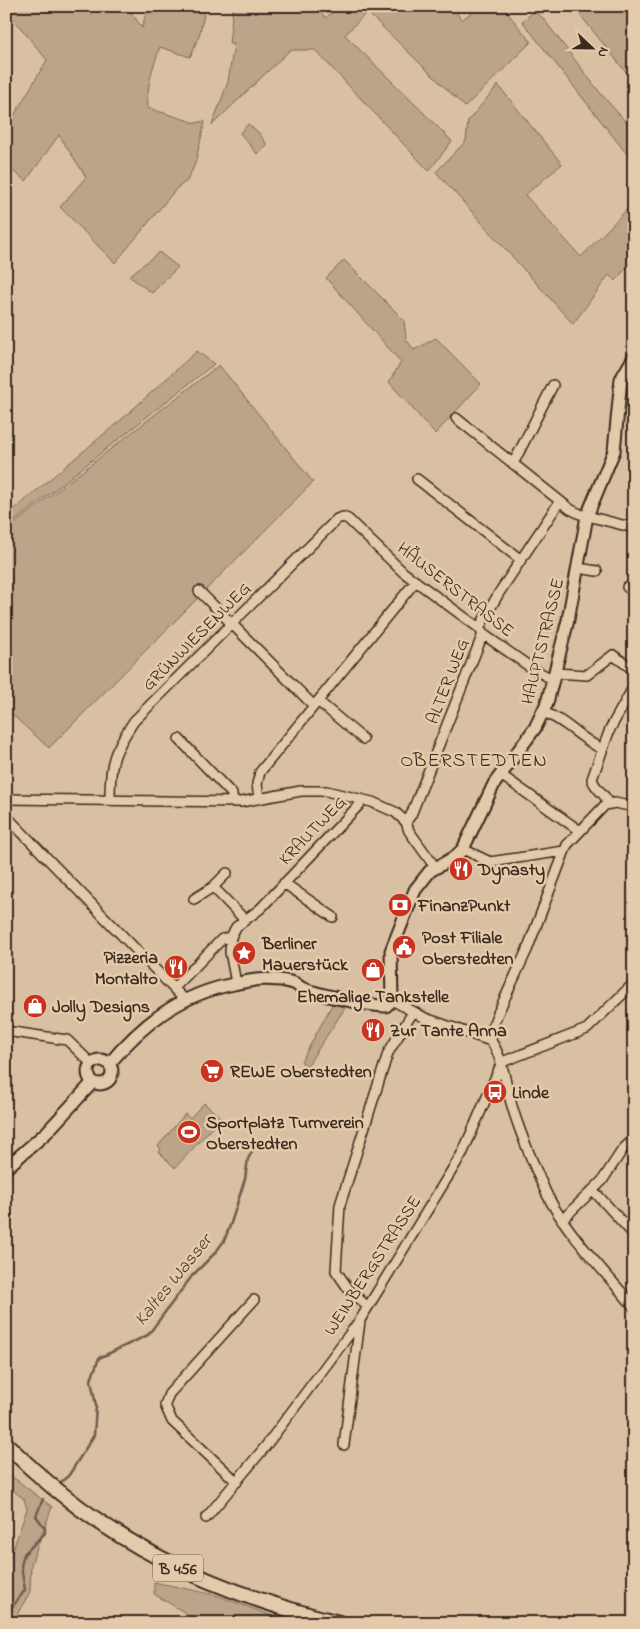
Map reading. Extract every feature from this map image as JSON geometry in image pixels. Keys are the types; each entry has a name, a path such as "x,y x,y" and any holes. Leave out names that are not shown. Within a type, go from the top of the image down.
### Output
{"main road":[{"name":"B 456","path":"6,1444 42,1479 67,1499 129,1542 197,1577 268,1604 339,1623"}],"street":[{"name":"HAUPTSTRASSE","path":"392,1000 393,990 390,962 393,944 415,890 435,868 455,857 464,849 470,840 487,799 501,775 535,728 543,712 555,677 587,516 614,451 621,379 634,357"},
{"path":"513,464 553,385"},
{"path":"456,418 576,512 634,528"},
{"path":"417,479 520,560"},
{"name":"ALTER WEG","path":"406,822 414,807 481,631 520,560 560,501"},
{"name":"HÄUSERSTRASSE","path":"343,517 348,519 415,582 533,669 555,677"},
{"name":"GRÜNWIESENWEG","path":"110,800 112,758 134,721 337,519 343,517"},
{"path":"578,568 597,571"},
{"path":"259,798 257,784 260,772 415,582"},
{"path":"199,591 316,704 362,739"},
{"path":"555,677 587,675 612,655 634,670"},
{"path":"634,686 616,717 602,749 592,779 594,786 609,803 634,807"},
{"path":"543,712 561,719 591,743 602,749"},
{"path":"179,739 232,794 232,801"},
{"path":"501,775 580,831"},
{"path":"6,799 232,801 319,790 361,799 389,808 406,822 409,831 435,868"},
{"name":"KRAUTWEG","path":"174,988 222,939 231,937 236,927 260,909 360,804 361,799"},
{"path":"609,803 580,831 564,851 526,950 492,1027 492,1041 502,1062 506,1086 520,1131 545,1191 562,1220 634,1308"},
{"path":"6,816 184,999"},
{"path":"464,849 486,862 497,862 564,851"},
{"path":"194,899 213,887 227,873"},
{"name":"KRAUTWEG","path":"284,883 333,918"},
{"path":"213,887 245,920"},
{"path":"231,937 230,952 236,983"},
{"path":"109,1064 137,1033 184,999 203,991 254,979 269,979 296,984 302,988 373,1005 386,1006 392,1000 425,1018 492,1041"},
{"path":"502,1062 587,1029 634,983"},
{"path":"368,1307 350,1291 336,1271 340,1205 388,1053 413,1012"},
{"path":"6,1031 67,1040 92,1064"},
{"path":"101,1061 109,1064 112,1075 108,1082 101,1084 93,1082 88,1073 92,1064 101,1061"},
{"name":"WEINBERGSTRASSE","path":"206,1518 237,1482 360,1320 463,1152 502,1062"},
{"path":"6,1168 46,1133 93,1082"},
{"path":"562,1220 607,1175 623,1149 634,1139"},
{"path":"593,1190 634,1235"},
{"path":"237,1482 172,1421 165,1404 169,1394 254,1300"},
{"path":"344,1445 360,1320"}],"shaded area":[{"path":"6,6 127,6 142,28 148,6 206,6 199,36 190,57 160,47 148,92 148,108 196,123 205,121 195,164 187,181 177,188 115,263 60,207 86,177 59,135 26,181 6,166 6,129 47,60 6,10"},
{"path":"233,6 315,6 326,18 339,6 451,6 462,20 479,6 502,6 531,42 465,107 367,12 345,35 452,141 429,171 315,50 290,50 212,125 228,82 234,44 229,44"},
{"path":"573,6 630,6 634,10 634,66 626,72"},
{"path":"534,12 542,17 601,94 634,131 634,163 522,21"},
{"path":"498,85 562,164 525,195 581,257 634,202 634,259 615,281 609,275 573,324 436,172 466,141 468,121"},
{"path":"248,124 259,133 267,145 257,154 240,133"},
{"path":"159,252 178,267 152,293 129,276"},
{"path":"344,260 404,320 406,339 414,350 436,338 481,384 435,434 389,382 401,362 326,278"},
{"path":"197,351 214,364 6,528 6,516 122,419"},
{"path":"219,365 313,482 49,748 6,709 6,530"},
{"path":"333,1003 345,1008 307,1066 301,1062"},
{"name":"Sportplatz Turnverein Oberstedten","path":"204,1103 221,1118 175,1168 159,1152 161,1149 158,1146 185,1114 190,1118"},
{"path":"6,1472 52,1507 31,1564 30,1592 12,1623 6,1623 6,1570 27,1509 24,1499 6,1485"},
{"path":"154,1582 216,1595 291,1623 202,1623 154,1594"}],"waterway":[{"name":"Kaltes Wasser","path":"60,1483 69,1475 94,1435 96,1406 91,1380 99,1358 148,1335 192,1276 224,1241 245,1179 248,1159 255,1146"},
{"name":"Kaltes Wasser","path":"6,1615 25,1590 21,1566 24,1554 45,1533 45,1528 36,1516 43,1499"}],"place":[{"name":"Dynasty","path":"461,869"},
{"name":"FinanzPunkt","path":"400,905"},
{"name":"Post Filiale Oberstedten","path":"404,947"},
{"name":"Berliner Mauerstück","path":"244,953"},
{"name":"Pizzeria Montalto","path":"176,967"},
{"name":"Ehemalige Tankstelle","path":"373,970"},
{"name":"Jolly Designs","path":"35,1006"},
{"name":"Zur Tante Anna","path":"373,1030"},
{"name":"REWE Oberstedten","path":"212,1071"},
{"name":"Linde","path":"495,1092"},
{"name":"Sportplatz Turnverein Oberstedten","path":"189,1132"}],"district":[{"name":"OBERSTEDTEN","path":"474,759"}]}
